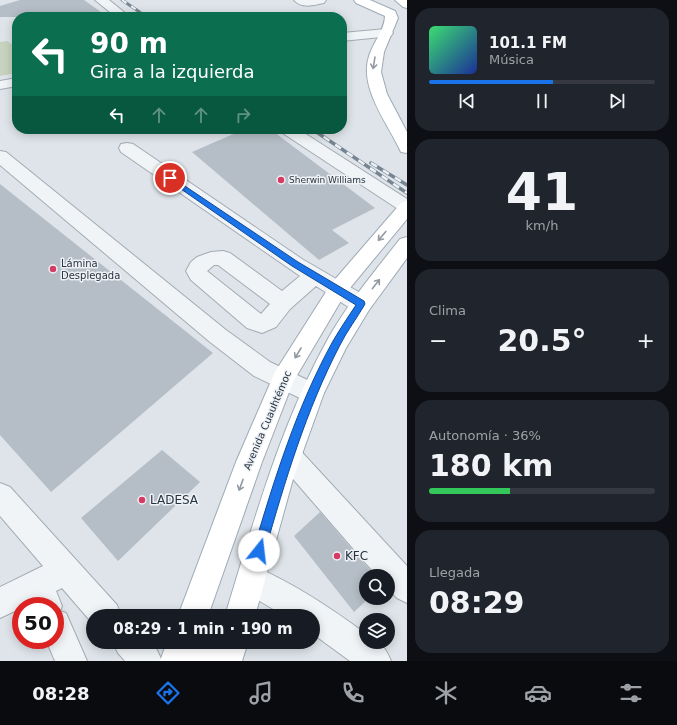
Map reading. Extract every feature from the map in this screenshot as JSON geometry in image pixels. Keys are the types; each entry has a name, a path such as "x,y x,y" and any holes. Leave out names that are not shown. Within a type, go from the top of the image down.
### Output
{"main road":[{"path":"360,0 391,14 392,18 373,64 374,79 407,148"},
{"path":"382,0 407,11"},
{"path":"401,0 407,4"},
{"path":"398,100 388,80 387,65 388,57 402,31"},
{"name":"Avenida Cuauhtémoc","path":"196,609 249,462 283,379 338,289 407,207"},
{"path":"242,609 280,480 312,393 336,343 361,304 407,244"},
{"path":"311,331 336,343"},
{"path":"228,609 250,580"},
{"path":"176,661 180,649"}],"street":[{"path":"101,0 117,12"},
{"path":"300,0 309,3 320,0"},
{"path":"347,37 386,33"},
{"path":"0,85 12,83"},
{"path":"295,134 407,207"},
{"path":"127,148 295,264 361,304"},
{"path":"0,156 218,336 262,369 312,393"},
{"path":"283,303 315,275"},
{"path":"289,456 407,588"},
{"path":"0,496 100,609"},
{"path":"0,603 42,595 66,570"},
{"path":"250,580 296,605 347,638 375,661"},
{"path":"64,645 71,661"},
{"path":"135,649 146,661"}],"green space":[{"path":"7,41 12,44 12,74 0,76 0,42"}],"building":[{"path":"20,0 84,0 101,12 12,12 12,17 0,17 0,6"},
{"name":"Sherwin Williams","path":"233,134 277,134 375,208 332,230 349,243 319,260 192,152"},
{"name":"Lámina Desplegada","path":"0,184 213,353 51,492 0,435"},
{"name":"LADESA","path":"162,450 200,482 118,561 81,518"},
{"name":"KFC","path":"320,512 369,569 359,569 359,605 362,605 354,612 294,536"}],"railway":[{"path":"122,0 140,12"},
{"path":"319,134 407,193"},
{"path":"371,163 407,185"}],"place":[{"name":"Sherwin Williams","path":"281,180"},
{"name":"Lámina Desplegada","path":"53,269"},
{"name":"LADESA","path":"142,500"},
{"name":"KFC","path":"337,556"}],"route":[{"path":"170,178 295,264 361,304 336,343 312,393 280,480 259,551"}]}
